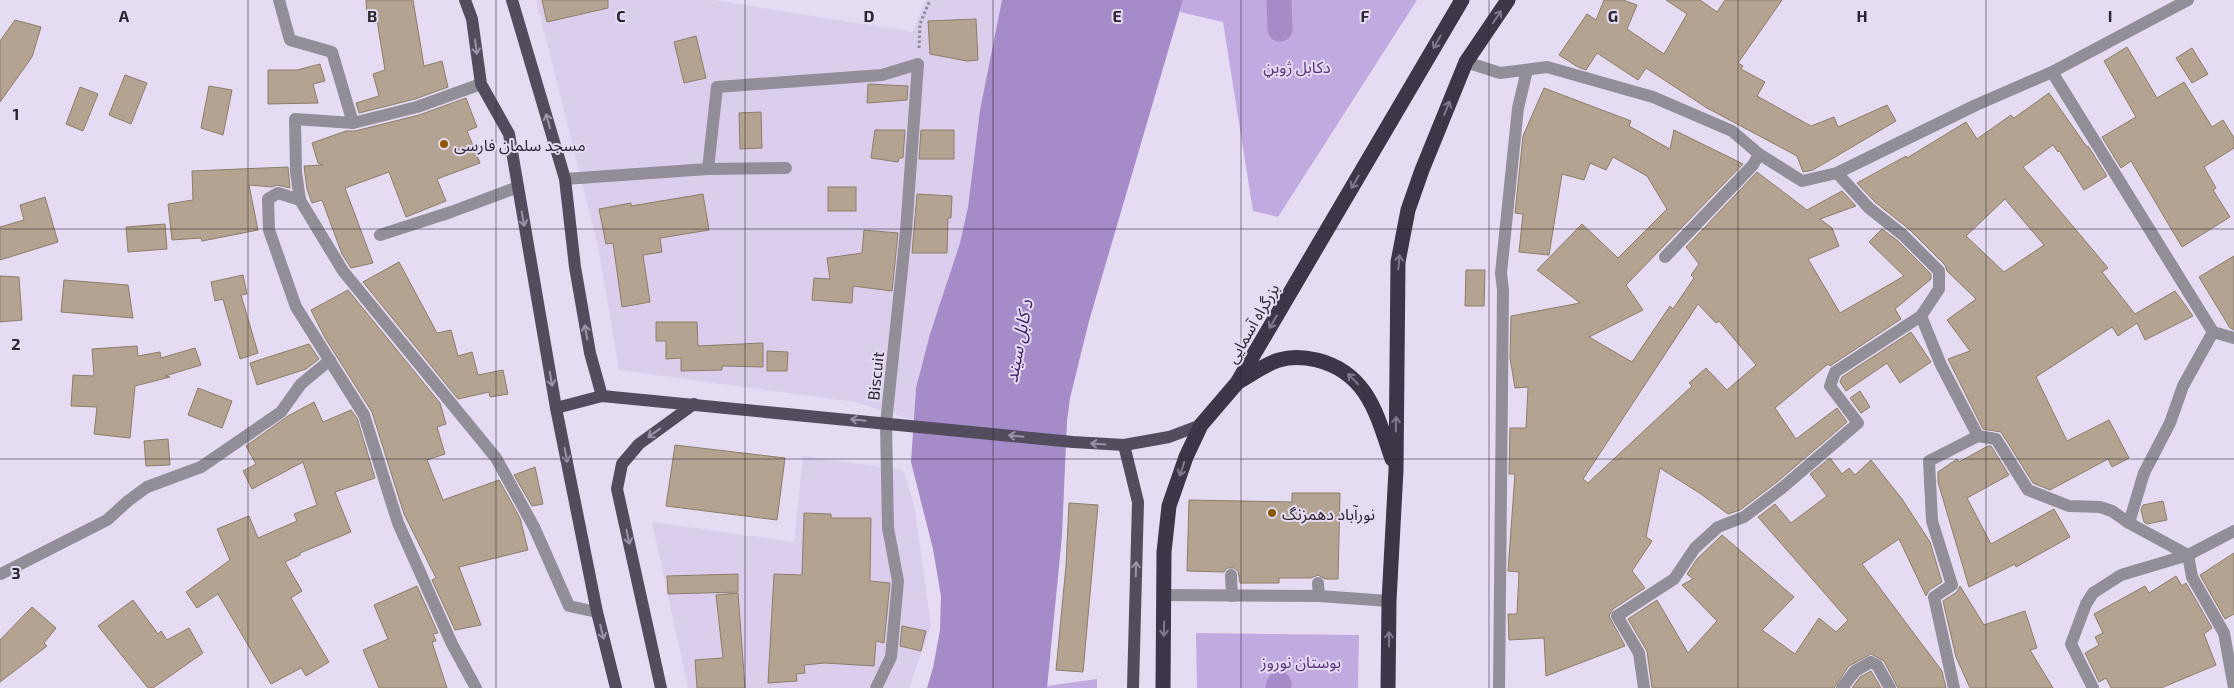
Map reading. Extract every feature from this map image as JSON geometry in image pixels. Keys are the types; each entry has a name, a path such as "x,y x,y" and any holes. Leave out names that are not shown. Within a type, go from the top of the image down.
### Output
{"highway":[{"name":"بزرگراه آسمایی","path":"1163,688 1164,552 1169,506 1186,457 1201,424 1238,383 1462,0"},
{"path":"1388,688 1389,600 1396,470 1398,262 1408,210 1422,170 1466,62 1508,0"},
{"path":"1238,383 1278,360 1302,356 1343,369 1365,393 1376,415 1396,470"}],"main road":[{"path":"466,0 472,19 482,84 509,134 556,408 597,612 616,688"},
{"path":"512,0 565,180 578,286 590,353 602,396"},
{"path":"556,408 602,396 1073,442 1124,445 1169,437 1201,424"},
{"path":"661,688 617,489 622,464 639,444 694,404"},
{"path":"1124,445 1138,502 1133,688"}],"street":[{"path":"279,0 290,40 332,52 353,123"},
{"path":"1466,62 1500,73 1547,67 1653,97 1732,131 1759,154 1802,181 1837,173 1976,105 2052,72 2188,0"},
{"path":"708,169 717,88 882,75 918,64"},
{"name":"Biscuit","path":"876,688 891,657 898,581 888,528 886,423 906,231 918,64"},
{"path":"1499,688 1503,290 1501,273 1518,108 1527,70"},
{"path":"2052,72 2213,332 2234,338"},
{"path":"482,84 417,108 353,123 295,119 296,172 300,200 343,271 496,458 534,527 569,606 597,612"},
{"path":"1665,257 1753,165 1759,154"},
{"path":"565,180 708,169 786,168"},
{"path":"1644,688 1638,653 1618,616 1674,579 1695,548 1718,527 1744,516 1782,488 1858,422 1830,386 1835,372 1921,316 1939,289 1939,271 1903,235 1869,208 1837,173"},
{"path":"380,235 451,212 518,187"},
{"path":"300,200 278,193 268,199 269,230 296,307 364,415 398,523 452,644 476,688"},
{"path":"1921,316 1942,365 1978,436"},
{"path":"2129,523 2144,473 2170,424 2184,386 2213,332"},
{"path":"1,574 107,520 128,501 147,488 201,466 281,412 301,384 330,360"},
{"path":"1954,688 1934,597 1952,585 1932,521 1929,461 1978,436 1996,439 2028,490 2070,506 2100,507 2112,511 2129,523 2188,555"},
{"path":"2093,688 2071,644 2086,604 2093,593 2122,576 2188,555 2234,531"},
{"path":"2188,555 2192,577 2224,633 2234,688"},
{"path":"1231,575 1232,596"},
{"path":"1318,583 1319,596"},
{"path":"1164,595 1319,596 1389,600"},
{"path":"1842,688 1855,671 1871,662 1877,665 1890,688"}],"path":[{"path":"918,64 920,24 930,0"}],"shaded area":[{"path":"536,0 713,0 913,32 925,0 1002,0 980,110 968,207 960,243 923,360 916,388 913,420 855,402 619,370 598,246"},
{"path":"803,456 903,470 914,504 931,625 909,688 688,688 652,522 794,542"}],"green space":[{"name":"دکابل ژوبڼ","path":"1183,0 1417,0 1278,217 1253,211 1223,22 1180,12"},
{"name":"بوستان نوروز","path":"1196,633 1359,635 1358,688 1197,688"},
{"path":"1097,679 1097,688 1047,688 1047,686"}],"water":[{"name":"د کابل سيند","path":"1002,0 1183,0 1089,321 1070,398 1067,421 1062,536 1047,688 927,688 940,630 941,596 933,549 911,462 916,388 930,334 960,243 968,207 980,110"}],"building":[{"path":"366,0 413,0 424,66 442,61 448,87 415,99 359,113 356,103 379,96 373,74 385,70 377,20 367,21"},
{"path":"542,0 608,0 608,8 547,22"},
{"path":"1604,0 1623,0 1637,5 1627,29 1664,54 1687,14 1666,0 1700,0 1717,12 1725,0 1782,0 1738,63 1743,66 1741,69 1765,82 1757,96 1811,126 1834,117 1838,127 1887,105 1896,121 1813,170 1803,172 1797,156 1707,108 1646,68 1638,80 1597,53 1586,70 1559,55 1587,14 1596,20"},
{"path":"976,19 978,60 967,61 930,54 928,21"},
{"path":"15,20 41,27 32,57 0,102 0,41"},
{"path":"696,36 706,78 684,83 674,42"},
{"path":"2127,47 2157,98 2184,82 2212,127 2223,120 2234,138 2234,148 2204,167 2216,188 2213,190 2230,217 2182,247 2131,161 2121,168 2102,137 2136,117 2104,61"},
{"path":"2192,48 2208,74 2192,83 2176,58"},
{"path":"320,64 325,81 313,84 318,103 268,104 268,70 297,70"},
{"path":"125,75 147,83 131,124 109,115"},
{"path":"868,84 908,86 907,100 867,103"},
{"path":"209,86 232,90 223,135 201,128"},
{"path":"80,87 98,94 83,131 66,124"},
{"path":"1544,88 1631,121 1629,126 1670,149 1674,130 1743,164 1626,285 1643,310 1589,337 1632,362 1670,306 1673,309 1694,278 1691,275 1699,264 1686,247 1757,172 1807,210 1842,191 1856,206 1820,219 1832,228 1839,246 1808,259 1840,313 1904,276 1869,242 1882,229 1898,241 1931,274 1931,279 1895,309 1901,319 1830,366 1828,364 1775,408 1796,439 1837,408 1847,422 1777,482 1740,510 1728,514 1660,468 1646,537 1652,541 1632,571 1645,588 1613,609 1609,616 1625,646 1546,676 1544,638 1509,640 1508,614 1517,614 1519,572 1508,571 1515,474 1509,474 1510,428 1526,428 1528,387 1515,388 1510,358 1511,316 1580,303 1537,270 1582,224 1618,258 1667,209 1647,176 1613,157 1606,170 1590,163 1584,180 1562,174 1549,255 1519,252 1523,214 1515,213 1523,136","holes":["1698,304 1716,323 1719,321 1756,365 1727,390 1706,368 1689,383 1692,386 1588,483 1583,479"]},
{"path":"2049,93 2088,146 2107,176 2084,190 2059,150 2058,152 2053,145 2023,167 2108,268 2102,272 2135,314 2175,291 2193,316 2145,340 2137,323 2118,336 2112,327 2036,377 2067,441 2109,420 2129,458 2112,467 2108,459 2050,490 2033,483 2001,432 1983,429 1948,359 1970,351 1947,320 1976,299 1947,271 1945,265 1909,229 1875,202 1857,183 1906,156 1907,158 1966,122 1977,139 2011,115 2014,118","holes":["2005,199 2044,245 2004,272 1966,236"]},
{"path":"466,98 477,127 467,131 480,163 437,179 446,201 406,217 389,172 345,188 373,263 351,268 342,254 322,200 312,203 307,189 304,166 323,165 318,163 312,143 346,131 355,131 419,115"},
{"path":"761,112 762,148 740,149 739,113"},
{"path":"875,130 905,130 903,158 899,158 898,162 871,158"},
{"path":"921,130 954,130 954,159 919,159"},
{"path":"288,167 290,188 277,185 272,187 249,185 258,230 202,241 201,238 172,240 168,204 193,200 192,171"},
{"path":"828,187 856,187 856,211 828,211"},
{"path":"703,194 709,230 660,238 662,252 643,255 650,302 622,307 613,243 606,244 599,209 631,203 631,206"},
{"path":"917,194 952,196 951,218 948,218 947,253 912,253"},
{"path":"45,197 58,242 0,260 0,227 24,220 20,205"},
{"path":"165,224 167,249 128,252 126,227"},
{"path":"864,230 898,233 892,291 853,286 852,303 812,300 814,278 830,279 827,258 862,253"},
{"path":"2234,256 2234,330 2230,328 2199,277"},
{"path":"399,262 437,333 451,330 458,356 472,352 478,375 503,370 508,394 490,397 489,392 458,399 363,282"},
{"path":"1466,270 1485,270 1484,306 1465,306"},
{"path":"243,275 247,294 241,295 258,353 240,359 223,299 215,301 211,282"},
{"path":"0,276 19,277 22,320 0,322"},
{"path":"64,280 128,285 133,318 61,312"},
{"path":"348,290 440,403 446,424 437,427 445,454 427,460 443,500 499,480 520,518 528,550 459,567 481,625 455,630 432,580 436,578 404,514 372,412 325,338 311,310"},
{"path":"656,322 697,322 698,346 763,343 763,367 722,366 722,370 681,371 681,358 666,359 666,341 656,341"},
{"path":"1911,332 1931,362 1900,383 1887,363 1846,391 1840,382 1842,377"},
{"path":"309,344 319,359 306,369 257,385 250,363"},
{"path":"137,346 138,356 160,352 161,358 195,348 201,365 165,376 170,377 135,386 130,438 94,434 97,407 71,406 73,375 94,376 92,349"},
{"path":"767,351 788,352 787,371 767,371"},
{"path":"198,388 232,401 222,428 188,415"},
{"path":"1860,391 1870,407 1861,413 1850,398"},
{"path":"314,402 323,422 351,410 357,418 375,478 335,492 351,532 300,553 300,555 285,562 302,591 291,598 329,662 306,676 301,668 271,684 218,594 197,608 186,592 230,560 217,529 249,516 258,538 297,521 294,514 317,505 303,462 252,489 243,471 256,464 246,446 288,416"},
{"path":"168,439 170,465 146,466 144,441"},
{"path":"675,445 785,458 777,520 666,506"},
{"path":"1991,446 2009,475 1967,498 1991,544 2054,509 2070,537 2016,567 2015,564 1969,587 1938,482 1938,472 1957,459 1959,462"},
{"path":"1830,458 1842,474 1849,468 1855,475 1871,460 1902,499 1930,542 1942,582 1929,590 1926,596 1899,539 1862,564 1942,671 1946,688 1898,688 1884,661 1871,654 1849,666 1834,688 1652,688 1647,651 1628,619 1657,600 1688,653 1717,621 1682,585 1693,579 1687,574 1697,559 1722,535 1794,597 1762,630 1795,654 1819,618 1836,632 1848,620 1758,517 1775,504 1791,523 1827,496 1810,474"},
{"path":"535,467 543,504 532,506 514,475"},
{"path":"1292,493 1340,493 1338,579 1325,579 1318,575 1311,578 1279,578 1279,583 1240,583 1238,571 1234,568 1227,568 1224,572 1187,571 1189,500 1292,502"},
{"path":"2163,501 2167,520 2147,524 2144,522 2141,510 2143,505"},
{"path":"1069,503 1098,505 1083,672 1056,670 1066,566"},
{"path":"804,513 831,514 831,518 871,518 870,581 890,583 884,643 876,641 874,666 825,663 804,665 805,673 796,674 797,681 768,683 774,574 802,575"},
{"path":"2234,553 2234,614 2225,619 2200,575"},
{"path":"738,574 738,592 668,594 667,576"},
{"path":"2176,576 2182,586 2186,583 2212,628 2204,634 2216,665 2161,688 2111,688 2106,678 2099,682 2085,653 2099,645 2095,637 2103,633 2094,614 2145,586 2149,593"},
{"path":"417,586 438,633 433,634 436,641 432,642 447,688 379,688 363,650 388,639 374,605"},
{"path":"1960,586 1984,625 2025,611 2037,648 2030,650 2053,688 1970,688 1956,657 1943,601 1957,592"},
{"path":"738,593 745,688 697,688 695,660 723,658 716,595"},
{"path":"133,600 158,634 161,631 167,640 189,628 203,653 153,688 148,688 98,626"},
{"path":"32,607 56,628 44,643 47,646 0,682 0,640"},
{"path":"902,626 926,631 921,651 900,646"},
{"path":"1871,671 1881,688 1852,688 1860,677"}],"waterway":[{"path":"1279,0 1280,29"},
{"path":"1278,688 1279,684"}],"place":[{"name":"مسجد سلمان فارسی","path":"444,144"},
{"name":"نورآباد دهمزنگ","path":"1272,513"}]}
